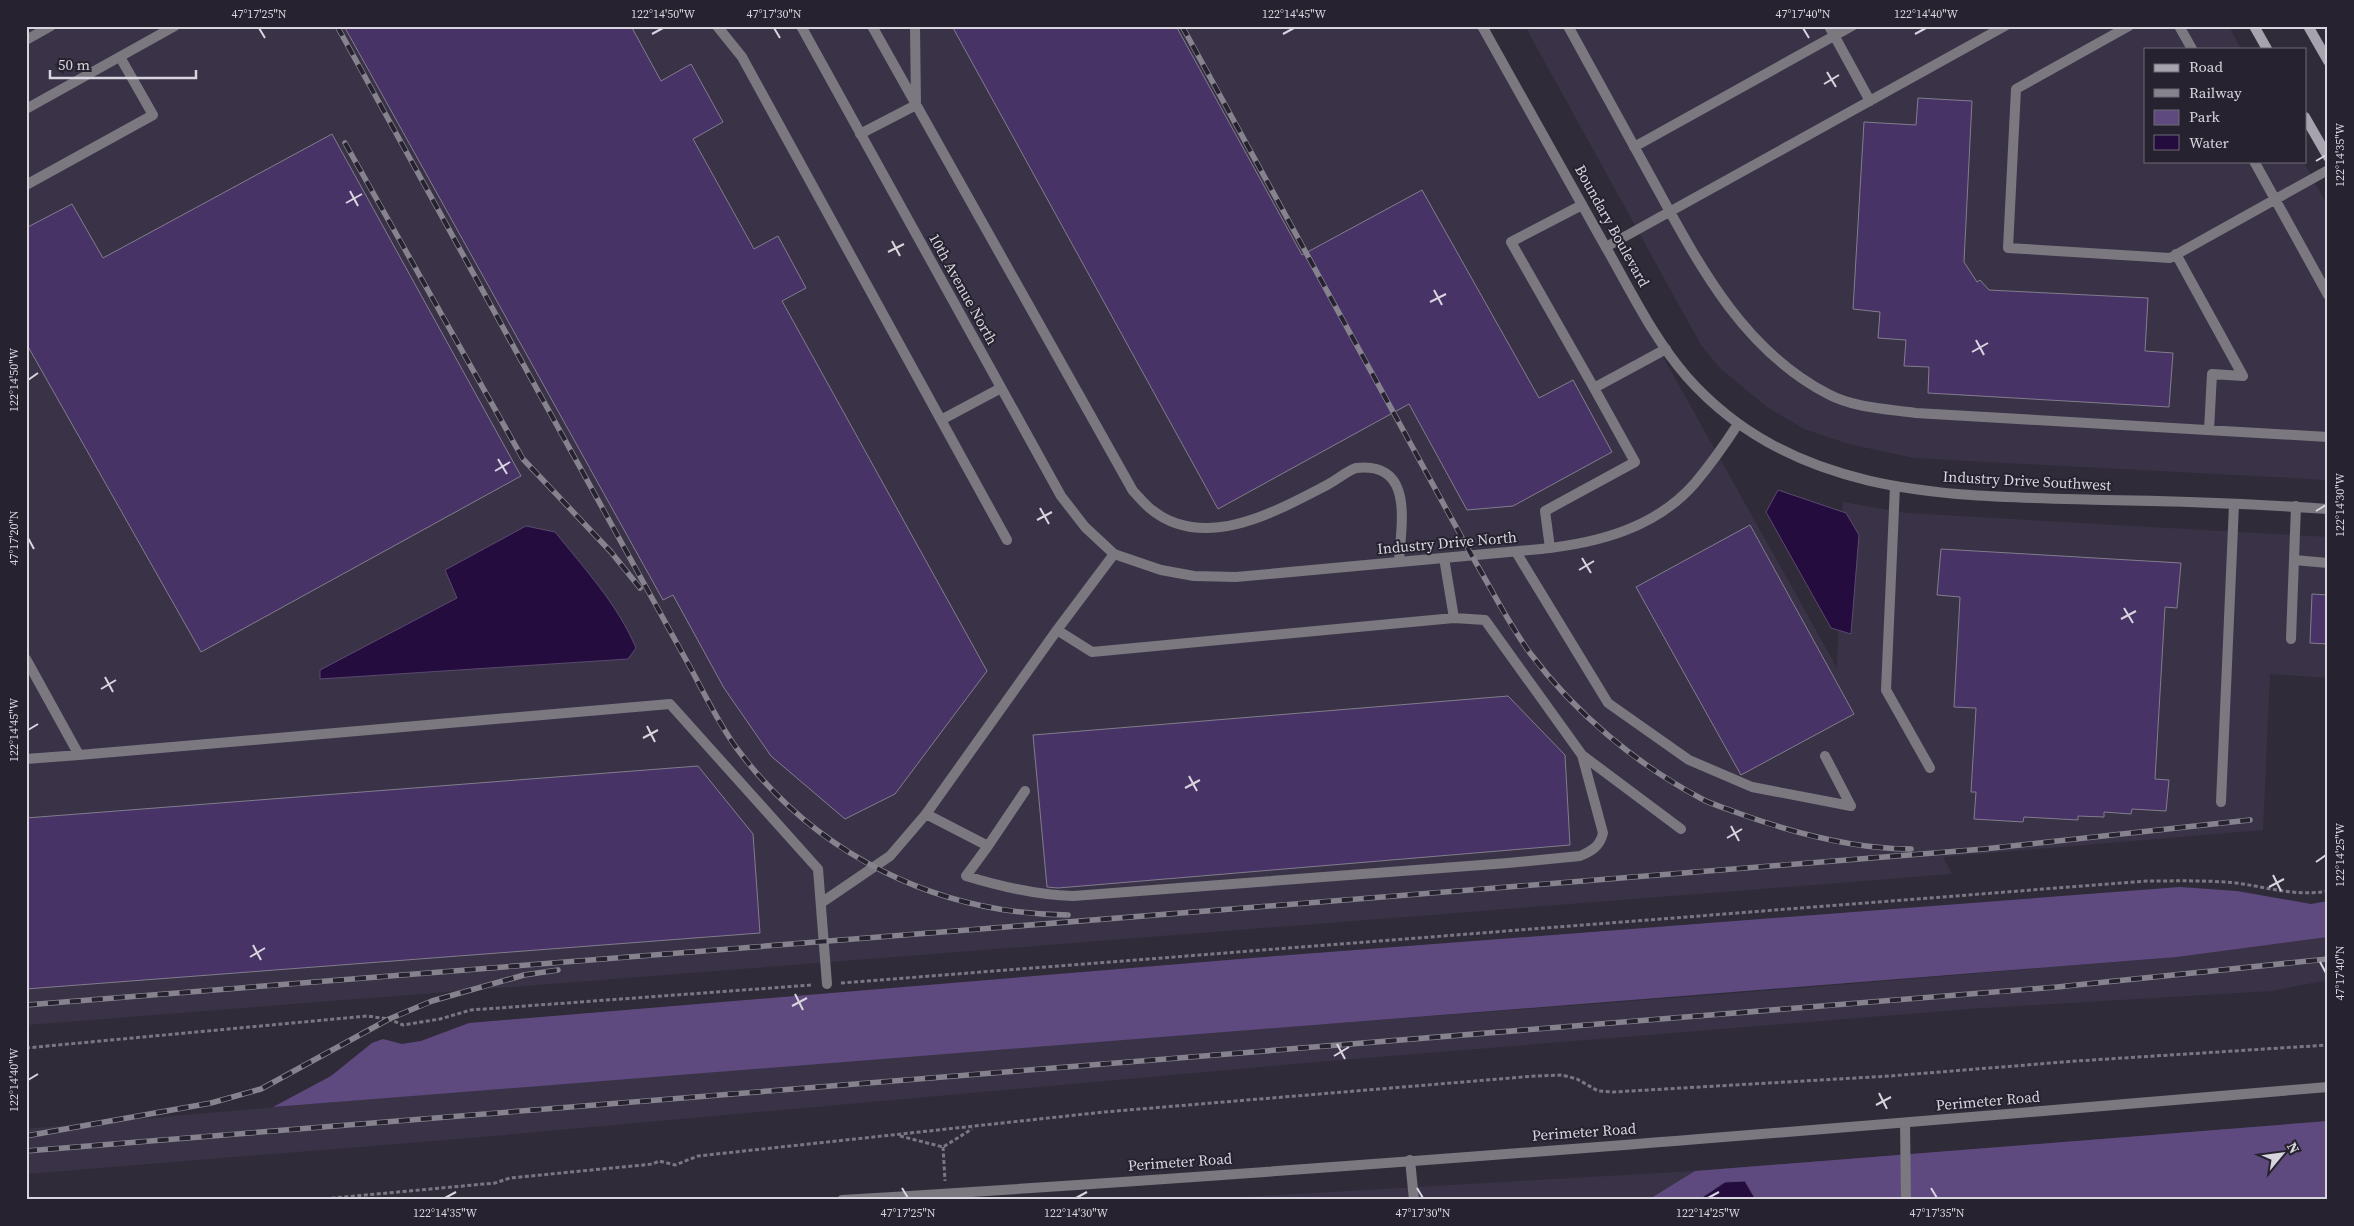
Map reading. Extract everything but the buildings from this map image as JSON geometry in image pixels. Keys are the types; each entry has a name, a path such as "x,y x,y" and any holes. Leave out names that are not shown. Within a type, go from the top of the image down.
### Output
{"main road":[{"path":"2254,26 2266,48"},
{"path":"2308,26 2328,61"},
{"path":"2306,119 2328,157"}],"street":[{"path":"26,40 51,26"},
{"path":"26,109 175,26"},
{"path":"717,26 746,64 1007,540"},
{"name":"10th Avenue North","path":"801,26 1061,496 1085,527 1114,554"},
{"path":"872,26 1133,491 1153,511 1178,524 1206,528 1234,525 1283,508 1336,480 1345,472 1356,468 1368,467 1380,470 1390,476 1397,486 1401,497 1399,562"},
{"path":"915,26 916,104"},
{"path":"1568,26 1694,255 1726,304 1768,354 1797,376 1830,395 1854,403 1916,413 2328,437"},
{"path":"1634,147 1832,31 1852,26"},
{"path":"1606,247 2005,26"},
{"path":"2130,26 2016,89 2008,248 2170,258 2328,170"},
{"path":"2180,26 2191,48"},
{"name":"Boundary Boulevard","path":"1487,28 1582,205 1666,349 1686,376 1708,399 1738,424"},
{"path":"1832,31 1870,101"},
{"path":"26,184 153,115 120,57"},
{"path":"860,134 916,104"},
{"path":"2255,162 2328,296"},
{"path":"1550,548 1545,511 1635,462 1511,242 1582,205"},
{"path":"2176,254 2243,376 2212,374 2209,430"},
{"path":"1594,388 1666,349"},
{"path":"942,420 1001,388"},
{"name":"Industry Drive North","path":"1114,554 1178,574 1236,577 1574,546 1609,537 1650,519 1668,507 1695,483 1738,424"},
{"name":"Industry Drive Southwest","path":"1738,424 1790,454 1822,468 1858,480 1943,493 2027,498 2328,508"},
{"path":"1895,486 1886,690 1930,768"},
{"path":"2221,802 2234,504"},
{"path":"2291,638 2296,506"},
{"path":"1516,552 1608,703 1689,760 1752,787 1851,806 1825,756"},
{"path":"821,903 890,856 926,814 1057,630 1114,554"},
{"path":"1444,558 1454,618"},
{"path":"2294,560 2328,563"},
{"path":"1057,630 1092,652 1454,618 1485,620 1582,755 1681,829"},
{"path":"26,659 79,755"},
{"path":"26,759 670,704 818,869 826,984"},
{"path":"1025,791 966,876 1005,888 1048,895 1074,896 1508,864 1580,856 1591,852 1601,842 1604,833 1582,755"},
{"path":"926,814 988,846"},
{"name":"Perimeter Road","path":"842,1200 946,1194 997,1195 1410,1160 1905,1123 2328,1087"},
{"path":"1905,1123 1906,1200"},
{"path":"1410,1160 1414,1200"}],"path":[{"path":"26,1048 367,1016 389,1019 403,1025 440,1019 471,1010 2147,881 2208,881 2238,884 2280,892 2315,894 2328,891"},
{"path":"312,1200 495,1183 510,1178 652,1164 658,1161 675,1165 698,1156 1213,1102 1535,1076 1562,1074 1577,1079 1598,1091 1614,1092 1890,1076 2076,1061 2328,1046"},
{"path":"896,1135 943,1147 973,1128"},
{"path":"943,1147 946,1194"}],"shaded area":[{"path":"26,26 1478,26 1837,668 1843,502 1907,513 2328,537 2328,678 2270,674 2263,830 1943,857 1952,874 26,1025"},
{"path":"1525,26 2229,26 2240,48 2144,48 2144,162 2304,162 2328,206 2328,480 1914,458 1849,444 1804,429 1767,407 1720,368 1701,345"},
{"path":"2328,937 2328,980 2271,991 1968,1009 1316,1062 470,1138 26,1174 26,1129 584,1080 1725,994 2177,957"},
{"path":"2328,1121 2328,1200 1190,1200 1695,1171"}],"green space":[{"path":"2180,887 2237,891 2311,904 2328,901 2328,937 2177,957 273,1107 331,1076 372,1043 383,1039 402,1044 421,1041 469,1023 1252,958"},
{"path":"2328,1121 2328,1200 1648,1200 1695,1171"}],"water":[{"path":"1778,490 1846,513 1859,535 1851,634 1831,628 1766,512"},
{"path":"526,526 555,532 600,587 629,632 636,648 628,659 320,679 320,670 457,598 445,570"},
{"path":"1745,1181 1756,1200 1698,1200 1725,1182"}],"railway":[{"path":"337,26 716,716 738,750 769,787 804,820 843,848 884,872 927,890 972,904 1019,912 1068,915"},
{"path":"1182,26 1472,556 1514,630 1548,675 1587,716 1630,753 1654,770 1706,801 1801,833 1845,843 1911,849"},
{"path":"345,143 523,459 611,552 640,588"},
{"path":"26,1005 1984,849 2250,820"},
{"path":"26,1151 2057,987 2328,959"},
{"path":"26,1136 211,1103 261,1089 389,1019 432,1001 524,975 558,970"}]}
